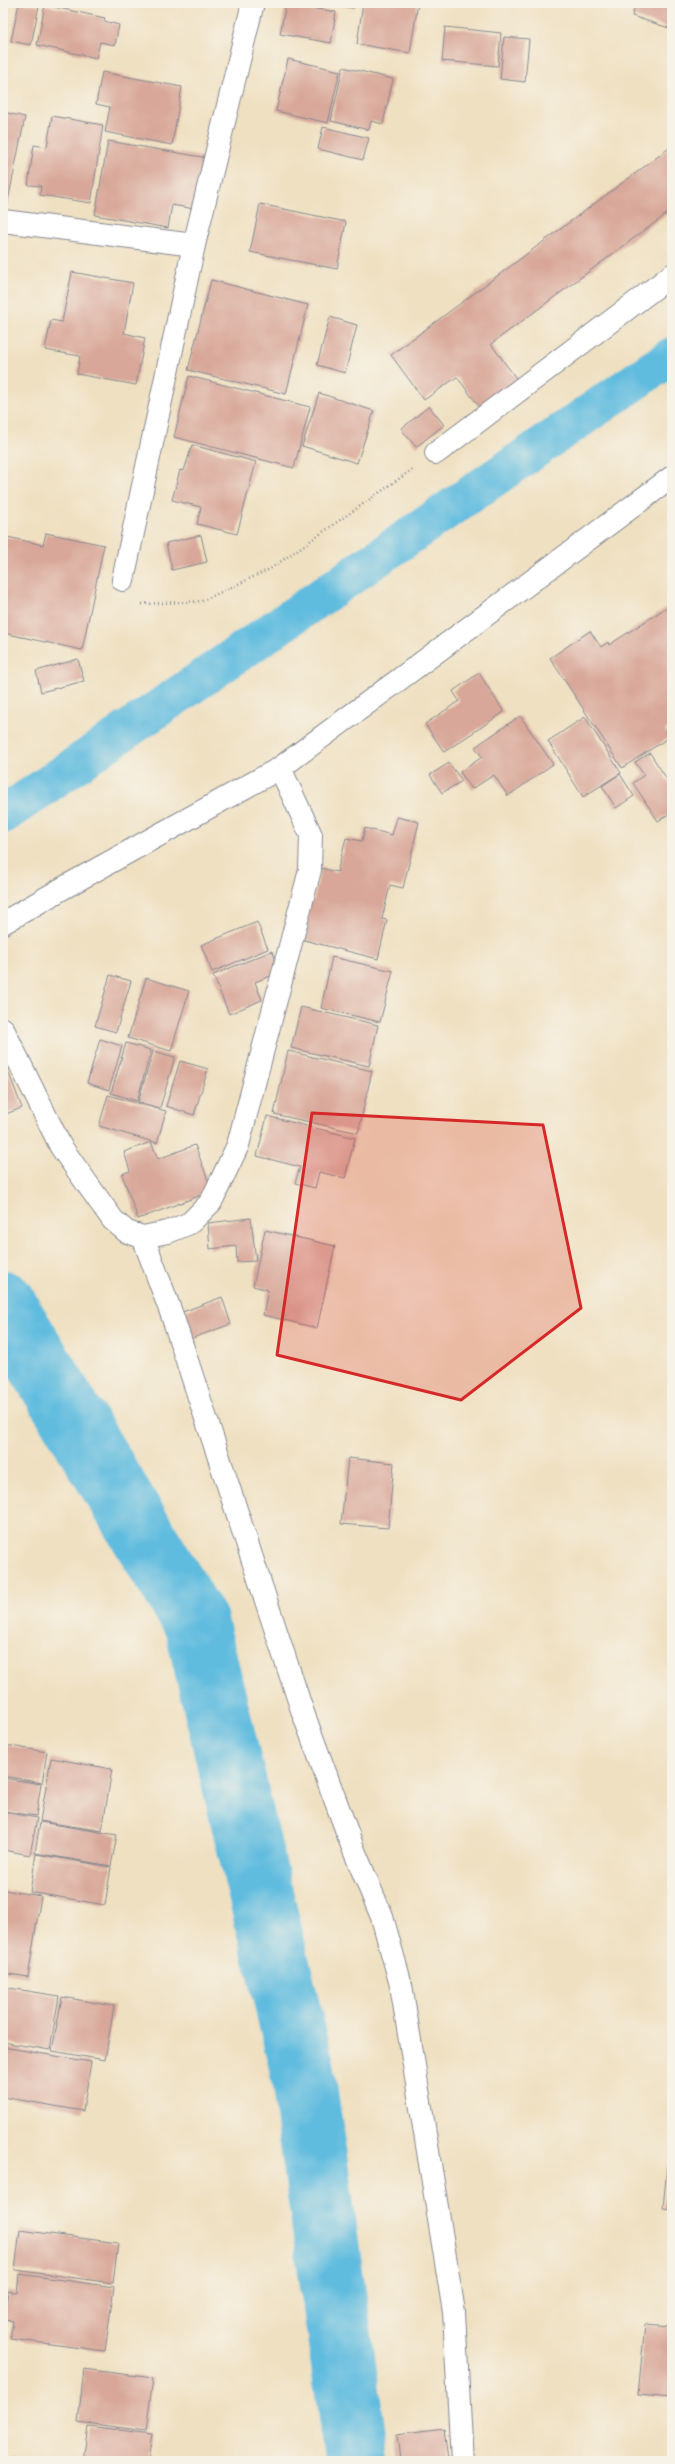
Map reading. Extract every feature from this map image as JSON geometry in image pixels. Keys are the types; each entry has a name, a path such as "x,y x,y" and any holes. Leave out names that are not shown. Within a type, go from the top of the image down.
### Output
{"street":[{"path":"123,580 194,245 253,3"},
{"path":"3,222 194,245"},
{"path":"436,453 672,275"},
{"path":"3,923 280,768 672,477"},
{"path":"3,1029 61,1147 113,1220 127,1232 143,1237 168,1232 190,1223 211,1202 238,1145 310,870 311,835 294,794 280,768"},
{"path":"143,1237 187,1360 302,1710 353,1848 382,1917 401,1985 454,2312 462,2461"}],"path":[{"path":"123,580 122,594 136,604 202,600 270,569 436,453"}],"highlighted area":[{"path":"312,1113 543,1125 581,1308 461,1400 277,1355"}],"building":[{"path":"19,3 39,6 31,45 11,41"},
{"path":"324,3 354,3 354,8"},
{"path":"363,3 418,3 410,53 357,44"},
{"path":"636,3 672,3 672,29 632,16"},
{"path":"286,4 336,12 331,43 280,34"},
{"path":"45,5 105,18 104,21 119,25 115,45 100,42 96,58 37,45"},
{"path":"445,27 501,33 498,66 442,61"},
{"path":"504,37 529,39 525,82 500,79"},
{"path":"288,59 340,71 328,123 276,111"},
{"path":"343,67 393,79 383,124 371,121 369,130 331,121"},
{"path":"102,72 182,87 172,145 105,132 110,107 96,104"},
{"path":"3,112 25,117 7,206 3,205"},
{"path":"52,116 103,125 91,203 40,195 41,186 28,185 34,145 47,147"},
{"path":"323,127 369,138 363,160 318,149"},
{"path":"108,141 208,158 200,210 172,205 168,228 95,215"},
{"path":"672,146 672,210 491,344 518,381 481,409 457,377 424,400 391,355"},
{"path":"260,204 346,222 337,269 250,252"},
{"path":"72,272 133,283 124,333 145,338 136,385 77,374 80,356 45,350 51,320 62,322"},
{"path":"211,280 308,305 286,394 188,370"},
{"path":"330,317 357,325 345,373 317,365"},
{"path":"189,376 310,407 294,468 174,437"},
{"path":"319,393 374,411 357,463 302,446"},
{"path":"429,406 444,425 416,447 401,429"},
{"path":"192,445 256,462 237,534 197,524 201,507 172,500 180,470 184,471"},
{"path":"46,533 104,545 82,650 3,633 3,536 43,545"},
{"path":"201,535 207,562 172,570 166,543"},
{"path":"672,604 672,725 665,730 670,737 622,768 550,658 590,631 601,647 608,642 609,645"},
{"path":"78,659 84,681 41,692 36,671"},
{"path":"479,673 504,712 444,752 425,724 459,701 453,691"},
{"path":"520,716 553,764 508,796 494,775 472,789 460,772 482,757 475,747"},
{"path":"585,717 621,773 583,797 548,741"},
{"path":"650,753 672,787 672,812 658,821 633,783 644,775 635,762"},
{"path":"449,763 462,781 442,793 430,775"},
{"path":"620,774 634,796 616,808 602,786"},
{"path":"397,817 419,822 403,888 390,885 382,919 387,920 378,959 300,939 309,901 313,902 321,868 337,872 346,838 362,841 365,828 392,835"},
{"path":"257,922 268,949 212,972 201,945"},
{"path":"272,951 281,972 255,982 262,1000 229,1014 213,975"},
{"path":"332,957 393,971 380,1022 321,1008"},
{"path":"110,975 131,981 116,1032 95,1026"},
{"path":"146,978 189,991 171,1051 128,1038"},
{"path":"301,1007 378,1025 369,1066 291,1048"},
{"path":"100,1039 122,1046 109,1090 87,1083"},
{"path":"126,1043 151,1050 137,1101 111,1093"},
{"path":"153,1051 175,1057 160,1108 138,1102"},
{"path":"288,1051 372,1071 358,1133 274,1114"},
{"path":"3,1057 22,1108 3,1115"},
{"path":"180,1061 208,1069 194,1115 166,1106"},
{"path":"108,1095 166,1111 157,1143 99,1126"},
{"path":"267,1116 355,1138 345,1178 319,1172 315,1188 295,1183 300,1167 257,1156"},
{"path":"151,1142 158,1159 195,1145 212,1191 138,1219 122,1174 130,1171 124,1152"},
{"path":"251,1218 256,1261 237,1262 236,1246 210,1249 208,1223"},
{"path":"265,1230 335,1246 317,1328 263,1315 268,1290 253,1286"},
{"path":"222,1297 231,1324 190,1339 180,1313"},
{"path":"348,1458 394,1463 388,1528 341,1524"},
{"path":"5,1745 47,1752 42,1783 3,1776"},
{"path":"51,1758 112,1769 102,1831 40,1821"},
{"path":"3,1778 41,1784 36,1816 3,1811"},
{"path":"3,1812 37,1818 30,1855 3,1850"},
{"path":"40,1822 117,1835 111,1866 35,1853"},
{"path":"36,1854 111,1867 105,1905 30,1892"},
{"path":"4,1890 41,1896 28,1977 3,1973"},
{"path":"3,1987 59,1996 50,2050 3,2042"},
{"path":"62,1997 114,2006 105,2060 52,2051"},
{"path":"3,2047 91,2062 83,2111 3,2097"},
{"path":"667,2167 672,2167 672,2209 663,2208"},
{"path":"20,2230 118,2243 113,2283 15,2270"},
{"path":"19,2274 114,2287 105,2351 10,2339 13,2321 4,2320 8,2291 17,2293"},
{"path":"645,2324 672,2326 672,2398 638,2395"},
{"path":"84,2369 153,2378 146,2431 78,2422"},
{"path":"88,2426 152,2434 148,2461 83,2461"},
{"path":"444,2428 448,2461 400,2461 397,2434"},
{"path":"3,2457 28,2460 28,2461 3,2461"}],"waterway":[{"path":"3,815 672,356"},
{"path":"3,1303 196,1623 302,2068 357,2461"}]}
